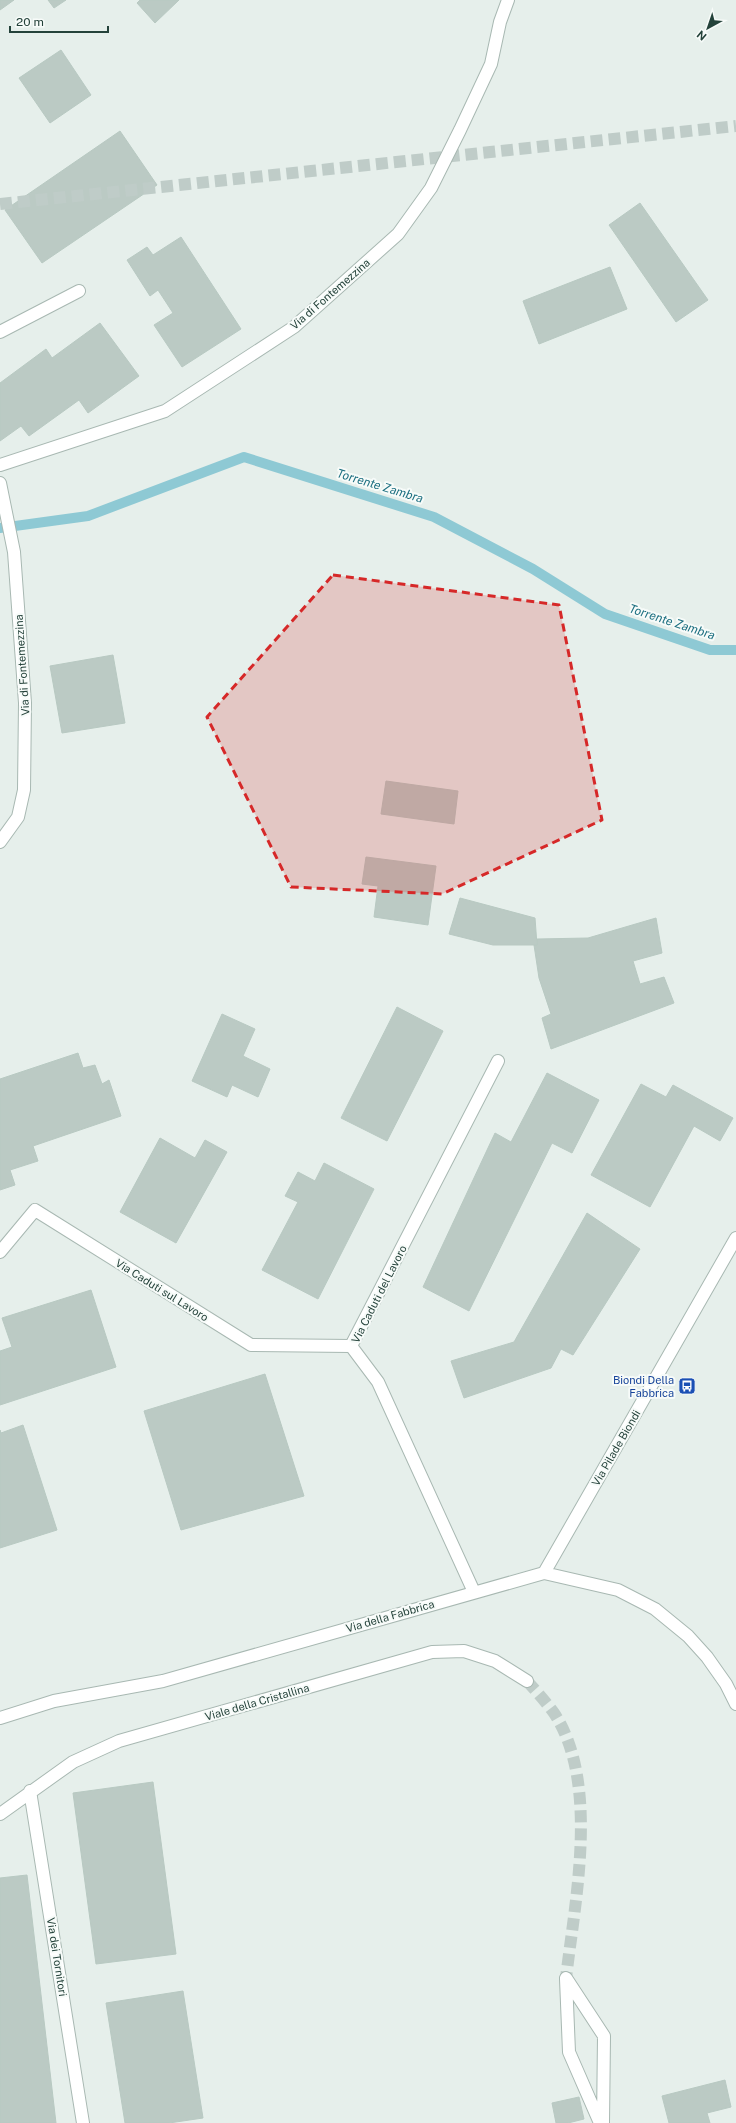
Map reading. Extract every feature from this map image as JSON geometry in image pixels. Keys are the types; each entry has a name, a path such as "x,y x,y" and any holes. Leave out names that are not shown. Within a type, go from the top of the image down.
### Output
{"street":[{"name":"Via di Fontemezzina","path":"0,465 165,411 294,327 398,234 431,188 464,123 491,64 500,22 508,0"},
{"path":"0,332 79,291"},
{"name":"Via di Fontemezzina","path":"0,483 6,506 14,552 25,703 24,790 18,817 0,842"},
{"name":"Via Caduti del Lavoro","path":"474,1592 378,1382 351,1346 498,1062"},
{"name":"Via Caduti sul Lavoro","path":"0,1252 35,1210 251,1345 351,1346"},
{"name":"Via Pilade Biondi","path":"544,1573 736,1238"},
{"name":"Via della Fabbrica","path":"0,1718 54,1700 163,1681 544,1573 618,1590 655,1609 688,1636 707,1657 726,1684 736,1704"},
{"name":"Viale della Cristallina","path":"0,1814 30,1791 73,1762 119,1741 432,1652 464,1651 495,1662 527,1681"},
{"name":"Via dei Tornitori","path":"30,1791 83,2123"},
{"path":"600,2123 569,2052 566,1978 604,2036 603,2123"}],"highlighted area":[{"path":"333,575 559,605 602,820 442,894 291,887 207,717"}],"building":[{"path":"0,0 14,0 0,10"},
{"path":"48,0 66,0 54,8"},
{"path":"140,0 179,0 155,23 137,3"},
{"path":"61,50 91,95 50,123 19,78"},
{"path":"120,131 157,185 42,263 5,210"},
{"path":"640,203 708,300 676,322 609,225"},
{"path":"181,237 241,329 182,367 154,325 173,313 158,290 150,296 127,260 147,247 153,255"},
{"path":"610,267 627,309 539,344 523,301"},
{"path":"100,323 139,376 88,413 79,400 29,436 21,426 0,441 0,383 46,349 52,358"},
{"path":"113,655 125,723 62,733 50,666"},
{"path":"386,781 458,791 454,824 381,814"},
{"path":"366,857 436,866 428,925 374,917 378,886 362,884"},
{"path":"460,898 535,918 537,945 493,945 449,934"},
{"path":"656,918 662,953 633,961 640,984 664,977 674,1003 551,1049 542,1018 551,1014 539,978 534,945 537,945 537,939 588,938"},
{"path":"397,1007 443,1031 387,1141 341,1118"},
{"path":"222,1014 255,1029 243,1056 270,1069 258,1097 232,1085 227,1097 192,1081"},
{"path":"78,1053 83,1068 95,1065 102,1084 109,1080 121,1116 33,1146 38,1161 10,1170 15,1185 0,1190 0,1079"},
{"path":"547,1073 599,1100 572,1153 552,1143 469,1311 423,1287 495,1133 511,1142"},
{"path":"641,1084 666,1097 673,1085 733,1118 720,1141 694,1126 650,1207 591,1175"},
{"path":"160,1138 195,1158 205,1140 227,1152 176,1243 120,1212"},
{"path":"324,1163 374,1189 318,1299 262,1270 298,1202 285,1196 298,1172 315,1181"},
{"path":"587,1213 640,1249 573,1355 561,1349 551,1368 464,1398 451,1361 514,1342"},
{"path":"91,1290 116,1367 0,1405 0,1351 12,1347 2,1318"},
{"path":"265,1374 304,1496 181,1530 144,1411"},
{"path":"23,1425 57,1530 0,1548 0,1430 1,1433"},
{"path":"153,1782 176,1954 96,1964 73,1793"},
{"path":"27,1875 56,2123 0,2123 0,1878"},
{"path":"183,1991 203,2118 169,2123 125,2123 106,2003"},
{"path":"725,2080 731,2107 707,2113 710,2123 669,2123 662,2096"},
{"path":"579,2097 584,2119 568,2123 556,2123 552,2103"}],"waterway":[{"name":"Torrente Zambra","path":"0,528 88,516 244,457 434,517 533,569 605,614 710,650 736,650"}],"tunnel":[{"path":"0,204 736,126"},
{"path":"527,1681 554,1713 568,1741 577,1773 581,1842 566,1978"}],"place":[{"name":"Biondi Della Fabbrica","path":"687,1386"}]}
